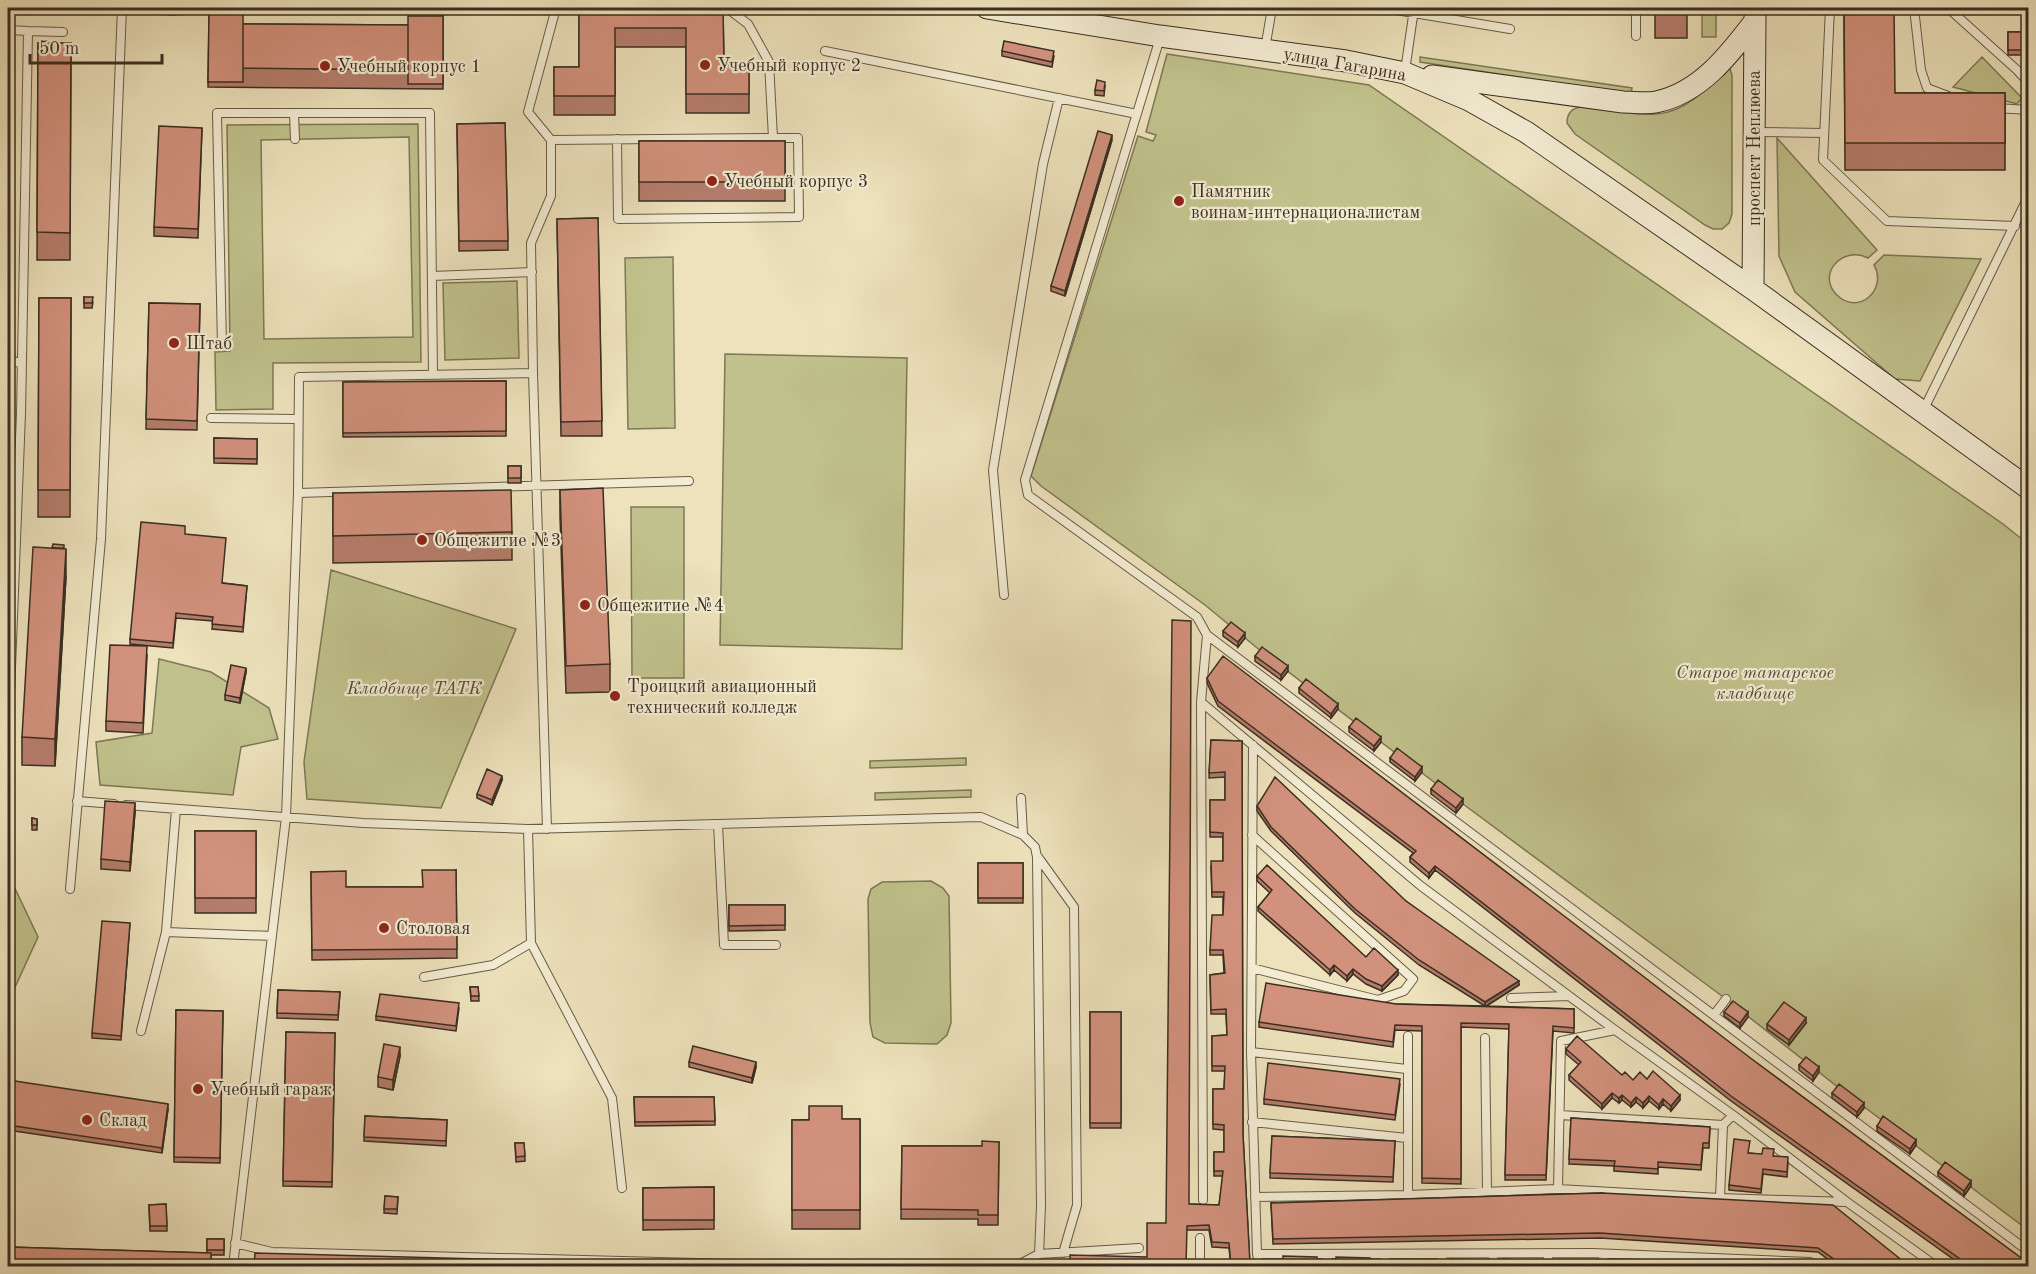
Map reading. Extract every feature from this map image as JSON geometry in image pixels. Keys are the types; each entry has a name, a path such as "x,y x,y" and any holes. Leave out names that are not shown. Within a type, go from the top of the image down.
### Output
{"main road":[{"name":"улица Гагарина","path":"987,8 1087,16 1160,36 1346,61 1405,72 1470,100 1526,132 1753,289 2028,488"},
{"path":"1405,72 1623,102 1653,102 1673,97 1706,76 1733,50 1755,14"},
{"name":"проспект Неплюева","path":"1753,289 1755,14"}],"lane":[{"path":"70,889 101,538 122,8"},
{"path":"547,829 531,243 551,196 551,140 528,112 556,8"},
{"path":"728,8 748,24 769,62 773,138"},
{"path":"1265,51 1272,8"},
{"path":"1384,8 1414,10 1510,29"},
{"path":"1636,8 1636,36"},
{"path":"1830,8 1823,160 1887,221 2015,226"},
{"path":"1914,8 1921,70 1927,88 1957,99"},
{"path":"1948,8 2018,70 2028,82"},
{"path":"1405,72 1414,10"},
{"path":"8,30 63,32"},
{"path":"8,743 19,490 28,31"},
{"path":"1160,36 1026,480 1028,495 1197,617 1207,635 2028,1251"},
{"path":"825,51 1137,114"},
{"path":"2018,70 2028,69"},
{"path":"1004,595 993,470 1041,176 1059,98"},
{"path":"1986,108 2028,110"},
{"path":"222,345 217,113 430,113 433,374"},
{"path":"294,113 295,139"},
{"path":"1754,132 1824,133"},
{"path":"551,140 798,138 799,217 618,219 617,140"},
{"path":"1923,412 2028,197"},
{"path":"432,276 532,272"},
{"path":"8,359 22,364"},
{"path":"233,1266 286,817 298,492 299,377 533,373"},
{"path":"211,418 298,419"},
{"path":"298,492 689,481"},
{"path":"1203,1200 1201,702 1207,635"},
{"path":"1201,702 1421,886 1936,1266"},
{"path":"1253,745 1251,1052 1257,1254 1260,1266"},
{"path":"1021,798 1023,835"},
{"path":"77,801 363,823 528,829 981,817 1023,835 1035,847 1037,857 1040,1254"},
{"path":"141,1031 166,932 176,809"},
{"path":"718,824 724,945 776,945"},
{"path":"528,829 531,943 612,1098 622,1188"},
{"path":"1252,835 1413,979 1404,991 1378,1000 1252,968"},
{"path":"1037,857 1074,907 1077,1204 1064,1253"},
{"path":"166,932 272,936"},
{"path":"424,977 493,965 531,943"},
{"path":"1511,998 1569,996"},
{"path":"1714,1015 1726,999"},
{"path":"1558,1189 1561,1041 1615,1030"},
{"path":"1408,1036 1408,1195"},
{"path":"1485,1038 1487,1191"},
{"path":"1251,1052 1407,1069"},
{"path":"1560,1115 1723,1125"},
{"path":"1720,1198 1723,1125 1733,1115"},
{"path":"1252,1122 1407,1138"},
{"path":"1255,1197 1408,1195 1558,1189 1847,1202"},
{"path":"1200,1238 1200,1266"},
{"path":"235,1243 272,1252 813,1266"},
{"path":"1016,1266 1040,1254 1139,1248"},
{"path":"1548,1253 1548,1266"},
{"path":"1257,1254 1604,1254 1658,1256 1713,1262 1810,1262 1817,1266"},
{"path":"1442,1254 1442,1266"},
{"path":"1493,1254 1494,1266"},
{"path":"1604,1254 1604,1266"},
{"path":"1327,1255 1327,1266"},
{"path":"1385,1255 1385,1266"},
{"path":"1658,1256 1658,1266"}],"green space":[{"path":"1702,8 1716,8 1716,37 1702,37"},
{"path":"8,46 14,178 8,230"},
{"name":"Старое татарское кладбище","path":"1167,54 1369,85 2003,524 2028,544 2028,1230 1839,1088 1726,999 1463,804 1262,652 1205,605 1041,486 1031,476 1138,136 1153,141 1156,135 1146,132"},
{"path":"1420,57 1632,88 1631,94 1420,62"},
{"path":"1982,57 2022,98 2017,104 1953,87"},
{"path":"1727,69 1730,69 1732,75 1732,214 1729,223 1722,229 1713,229 1705,225 1575,134 1567,123 1571,111 1583,106 1639,114 1657,114 1677,109 1695,98"},
{"path":"418,124 421,362 273,363 273,409 216,410 215,352 230,351 227,125","holes":["409,137 413,337 264,339 261,140"]},
{"path":"1777,138 1877,250 1868,258 1849,255 1835,264 1829,279 1831,287 1845,301 1854,303 1869,297 1877,283 1874,265 1884,255 1981,259 1920,381 1895,379 1795,292 1779,256"},
{"path":"673,257 675,428 628,429 625,258"},
{"path":"517,281 519,358 445,360 443,283"},
{"path":"725,354 907,358 902,649 720,645"},
{"path":"631,507 684,507 684,678 632,678"},
{"name":"Кладбище ТАТК","path":"331,570 516,629 441,808 307,799 304,762"},
{"path":"159,659 211,672 269,708 278,739 241,747 233,795 100,785 96,742 152,733"},
{"path":"966,758 966,765 870,768 870,761"},
{"path":"971,790 971,797 875,800 875,793"},
{"path":"8,878 38,937 11,996 8,1013"},
{"path":"931,881 943,888 949,896 951,1023 947,1035 937,1044 885,1043 873,1037 870,1023 868,899 871,889 882,882"}],"building":[{"path":"168,8 191,8 191,9 168,10"},
{"name":"Учебный корпус 2","path":"579,8 723,8 724,65 749,65 749,94 686,94 686,28 615,28 615,96 554,96 554,67 579,67"},
{"path":"1655,8 1687,8 1687,10 1655,10"},
{"path":"1844,8 1894,8 1895,93 2005,93 2005,143 1845,143"},
{"path":"209,14 243,14 243,82 208,82"},
{"path":"408,16 443,16 443,84 408,84"},
{"path":"243,24 408,25 408,70 243,68"},
{"path":"2008,32 2028,32 2028,50 2008,50"},
{"path":"1004,41 1054,51 1052,62 1002,51"},
{"path":"38,43 71,43 70,233 37,232"},
{"path":"1097,80 1105,82 1104,91 1095,90"},
{"path":"505,123 508,241 459,241 457,124"},
{"path":"159,126 202,128 198,229 154,227"},
{"path":"1098,131 1112,135 1065,291 1051,286"},
{"path":"639,141 785,141 785,182 639,182"},
{"path":"598,218 602,421 561,422 557,219"},
{"path":"84,297 93,297 92,303 84,303"},
{"path":"39,298 71,298 70,490 38,490"},
{"name":"Штаб","path":"149,303 200,304 197,421 146,419"},
{"path":"506,381 506,431 343,433 343,382"},
{"path":"214,438 257,439 257,459 214,458"},
{"path":"508,466 521,466 521,478 508,478"},
{"name":"Общежитие №4","path":"603,488 610,664 566,666 560,490"},
{"path":"511,490 512,532 333,536 333,493"},
{"path":"141,522 185,526 185,534 226,538 222,583 247,586 243,627 212,624 213,617 176,613 173,643 130,639"},
{"path":"53,544 64,545 64,548 52,548"},
{"path":"33,547 66,549 55,739 22,737"},
{"path":"1172,620 1191,621 1189,1204 1219,1205 1223,1171 1214,1171 1214,1152 1224,1152 1224,1125 1213,1124 1213,1089 1224,1089 1225,1066 1212,1066 1212,1036 1227,1035 1226,1009 1211,1010 1210,975 1225,973 1223,950 1210,950 1212,915 1223,915 1224,892 1212,892 1211,861 1223,861 1223,833 1210,832 1210,800 1225,800 1225,772 1209,773 1211,740 1242,741 1243,1135 1250,1264 1231,1266 1229,1243 1212,1242 1209,1225 1187,1226 1186,1266 1071,1266 1070,1255 1147,1257 1147,1223 1166,1223"},
{"path":"1231,622 1245,633 1238,642 1223,631"},
{"path":"110,645 147,646 143,723 106,721"},
{"path":"1262,647 1288,666 1281,675 1255,656"},
{"path":"1223,656 1757,1063 2028,1263 2028,1266 1970,1266 1731,1096 1435,866 1429,873 1410,857 1416,851 1218,701 1207,678"},
{"path":"231,665 246,668 240,698 225,695"},
{"path":"1306,679 1338,704 1331,714 1299,688"},
{"path":"1356,718 1381,737 1374,746 1349,727"},
{"path":"1397,748 1422,767 1415,777 1390,758"},
{"path":"487,769 502,776 492,800 477,794"},
{"path":"1275,777 1406,901 1519,981 1485,1002 1419,960 1355,909 1271,827 1257,806"},
{"path":"1438,780 1463,799 1456,808 1431,789"},
{"path":"105,801 135,803 130,862 101,859"},
{"path":"32,818 37,819 37,825 32,825"},
{"path":"195,831 256,831 256,898 195,898"},
{"path":"978,863 1023,863 1023,898 978,898"},
{"path":"1267,865 1366,957 1374,948 1398,970 1382,986 1366,979 1353,969 1347,976 1334,965 1330,970 1258,907 1272,890 1257,876"},
{"name":"Столовая","path":"422,870 456,870 457,949 312,950 311,872 346,871 346,887 423,887"},
{"path":"729,905 785,905 785,925 729,926"},
{"path":"102,921 130,923 121,1036 92,1033"},
{"path":"1266,983 1396,1004 1574,1009 1574,1028 1553,1026 1546,1175 1505,1175 1509,1024 1461,1023 1461,1179 1422,1178 1422,1026 1395,1025 1393,1042 1259,1022"},
{"path":"470,987 478,987 479,996 471,996"},
{"path":"278,990 340,992 338,1015 277,1013"},
{"path":"380,994 459,1003 456,1026 376,1016"},
{"path":"1733,1001 1748,1012 1740,1023 1724,1012"},
{"path":"1784,1002 1806,1018 1789,1040 1767,1024"},
{"name":"Учебный гараж","path":"176,1010 223,1011 220,1158 174,1157"},
{"path":"1090,1012 1121,1012 1121,1123 1090,1123"},
{"path":"286,1032 335,1033 332,1182 283,1181"},
{"path":"1577,1036 1622,1075 1625,1072 1633,1080 1640,1072 1647,1079 1653,1071 1680,1095 1671,1106 1663,1099 1659,1105 1649,1096 1643,1103 1636,1097 1631,1103 1622,1095 1619,1098 1612,1093 1602,1104 1569,1075 1581,1062 1566,1049"},
{"path":"384,1044 400,1047 393,1080 378,1077"},
{"path":"693,1046 756,1062 752,1078 689,1062"},
{"path":"1806,1057 1819,1067 1813,1076 1799,1065"},
{"path":"1268,1063 1400,1079 1395,1115 1264,1099"},
{"name":"Склад","path":"8,1080 168,1104 162,1148 8,1125"},
{"path":"1839,1084 1864,1103 1857,1112 1832,1093"},
{"path":"634,1097 714,1097 715,1121 635,1122"},
{"path":"809,1106 842,1106 842,1119 860,1119 860,1210 792,1210 792,1120 809,1120"},
{"path":"365,1116 447,1120 446,1141 364,1137"},
{"path":"1883,1116 1916,1140 1910,1149 1877,1126"},
{"path":"1571,1118 1710,1127 1709,1143 1703,1143 1701,1165 1658,1162 1658,1169 1614,1166 1615,1161 1569,1159"},
{"path":"1272,1136 1395,1141 1393,1177 1270,1173"},
{"path":"1734,1139 1750,1141 1748,1153 1762,1154 1763,1148 1774,1149 1773,1156 1788,1157 1787,1172 1763,1169 1761,1189 1729,1185"},
{"path":"982,1141 999,1142 998,1215 978,1215 978,1210 901,1209 902,1146 982,1146"},
{"path":"515,1143 524,1143 525,1156 516,1157"},
{"path":"1945,1162 1971,1181 1964,1191 1938,1172"},
{"path":"714,1187 714,1220 643,1220 643,1188"},
{"path":"1602,1193 1833,1205 1909,1266 1844,1266 1818,1248 1600,1233 1273,1239 1271,1203"},
{"path":"385,1196 398,1197 397,1209 384,1209"},
{"path":"166,1204 167,1226 150,1226 149,1205"},
{"path":"207,1239 224,1239 224,1250 207,1250"},
{"path":"8,1247 211,1253 211,1266 8,1265"},
{"path":"255,1253 747,1266 254,1266"},
{"path":"1283,1256 1317,1257 1316,1266 1283,1266"},
{"path":"1336,1257 1370,1258 1369,1266 1336,1266"},
{"path":"1399,1259 1432,1261 1432,1266 1398,1266"},
{"path":"1450,1259 1484,1260 1484,1266 1450,1266"},
{"path":"1503,1259 1536,1261 1536,1266 1503,1266"},
{"path":"1615,1260 1649,1262 1648,1266 1615,1266"},
{"path":"1668,1260 1701,1262 1701,1266 1667,1266"},
{"path":"1725,1260 1804,1266 1724,1266"},
{"path":"1560,1261 1594,1262 1594,1266 1560,1266"}],"place":[{"name":"Учебный корпус 2","path":"705,65"},
{"name":"Учебный корпус 1","path":"325,66"},
{"name":"Учебный корпус 3","path":"712,181"},
{"name":"Памятник воинам-интернационалистам","path":"1179,201"},
{"name":"Штаб","path":"174,343"},
{"name":"Общежитие №3","path":"422,540"},
{"name":"Общежитие №4","path":"585,605"},
{"name":"Троицкий авиационный технический колледж","path":"615,696"},
{"name":"Столовая","path":"384,928"},
{"name":"Учебный гараж","path":"198,1089"},
{"name":"Склад","path":"87,1120"}]}
